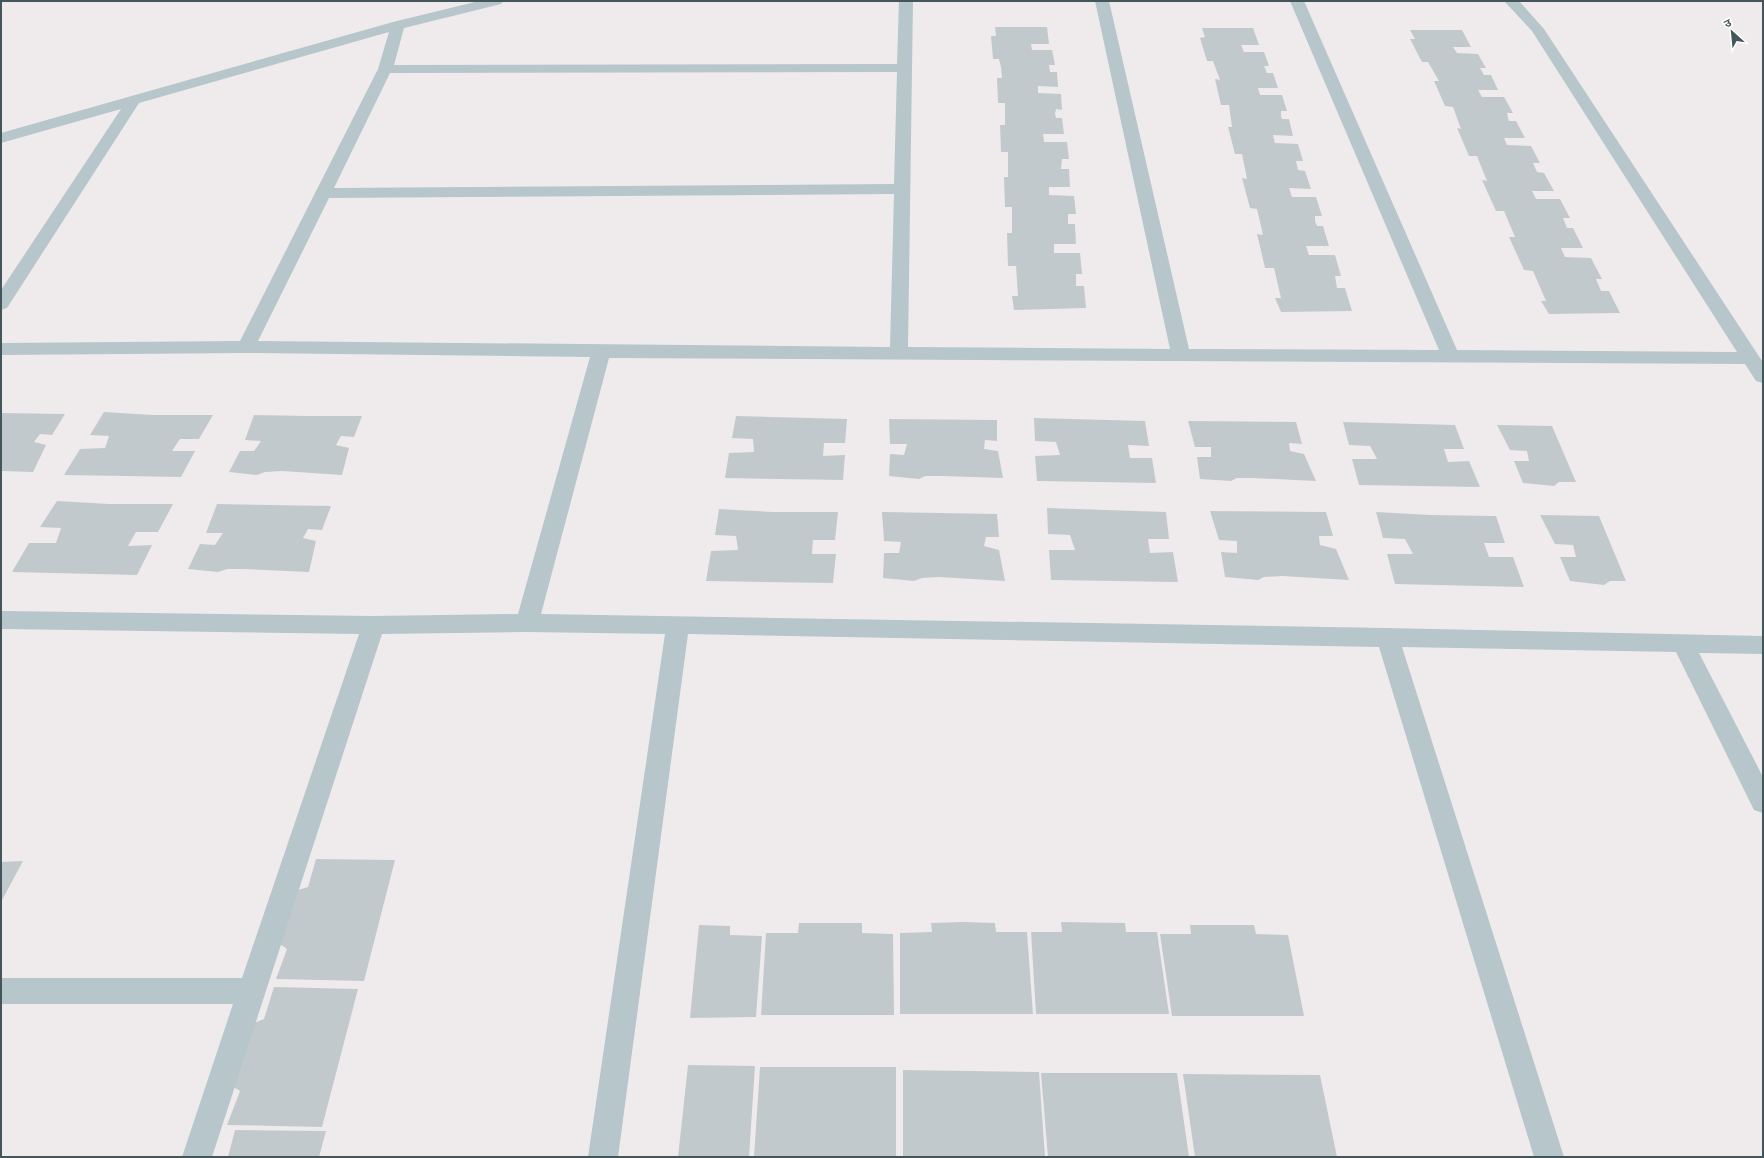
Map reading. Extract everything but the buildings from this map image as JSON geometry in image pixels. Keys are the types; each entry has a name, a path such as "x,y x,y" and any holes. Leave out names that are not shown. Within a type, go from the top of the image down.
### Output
{"street":[{"path":"1,138 398,25 496,1"},
{"path":"900,354 906,1"},
{"path":"1102,1 1181,355"},
{"path":"1297,1 1451,357"},
{"path":"1511,1 1537,29 1763,377"},
{"path":"246,347 385,69 398,25"},
{"path":"385,69 904,68"},
{"path":"1,304 134,100"},
{"path":"324,193 902,189"},
{"path":"1,348 246,347 601,352 1751,358"},
{"path":"527,624 601,352"},
{"path":"1,620 373,625 678,625 1763,644"},
{"path":"197,1157 373,625"},
{"path":"603,1157 678,625"},
{"path":"1387,637 1549,1157"},
{"path":"1683,643 1763,802"},
{"path":"1,992 252,991"}]}
